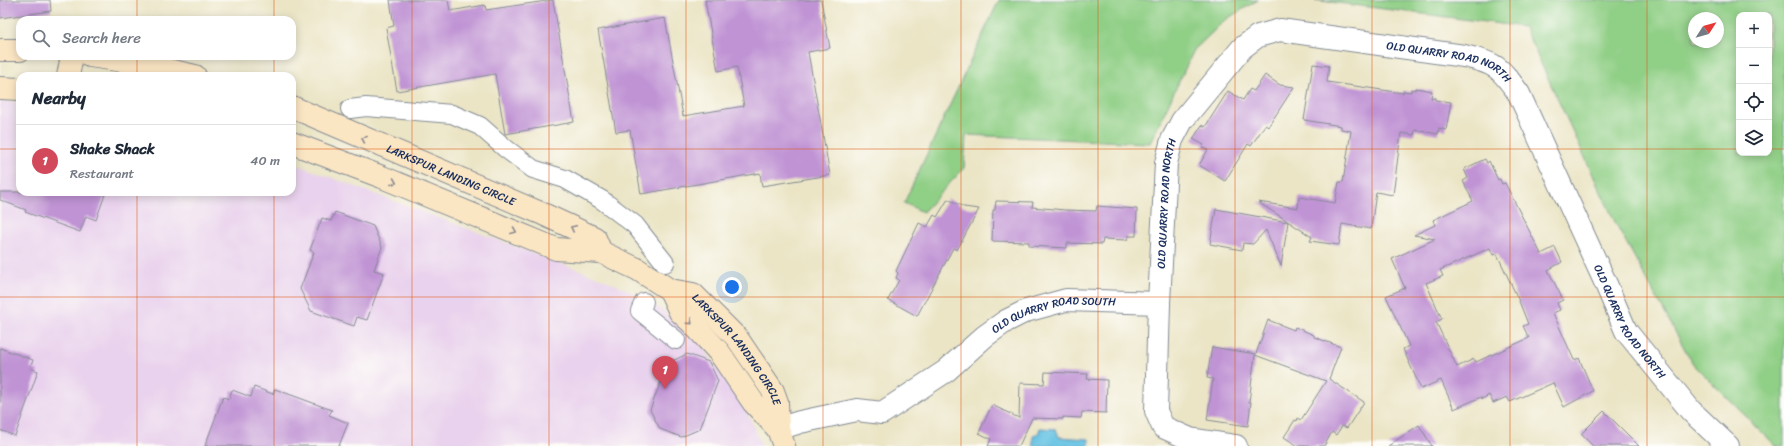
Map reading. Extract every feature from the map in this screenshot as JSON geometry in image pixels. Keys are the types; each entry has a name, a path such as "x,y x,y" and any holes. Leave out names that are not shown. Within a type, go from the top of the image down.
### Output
{"main road":[{"path":"0,50 16,50"},
{"path":"69,72 71,60"},
{"path":"117,60 177,72"},
{"path":"0,88 16,89"},
{"name":"LARKSPUR LANDING CIRCLE","path":"296,109 543,214 594,238 601,252"},
{"name":"LARKSPUR LANDING CIRCLE","path":"296,145 382,177 556,249 601,252 637,269 670,290 680,312 719,352 753,402 781,437"}],"street":[{"name":"OLD QUARRY ROAD NORTH","path":"1159,303 1166,163 1172,140 1182,121 1242,48 1258,36 1280,30 1464,56 1488,61 1505,74 1518,94 1606,284 1626,332 1691,411 1728,446"},
{"path":"350,109 366,107 452,114 480,126 505,148 533,169 566,179 602,200 635,225 666,263"},
{"name":"OLD QUARRY ROAD SOUTH","path":"781,437 800,422 857,410 882,413 946,371 985,336 1006,321 1026,311 1066,300 1159,303"},
{"path":"644,302 640,311 676,340"},
{"path":"1159,303 1156,411 1162,427 1190,439 1236,446"}],"shaded area":[{"path":"0,101 16,102 16,196 296,196 296,164 603,279 626,289 662,310 700,343 744,406 762,446 0,446"}],"green space":[{"path":"999,0 1258,0 1225,20 1194,50 1150,143 966,135 964,168 923,212 904,203"},
{"path":"1315,0 1784,0 1784,446 1776,446 1693,364 1615,222 1524,27"}],"water":[{"path":"1040,428 1056,429 1059,437 1089,439 1089,446 1033,446 1033,435 1038,434"}],"building":[{"path":"0,0 50,0 51,11 0,18"},
{"path":"390,0 448,0 450,11 485,5 486,10 553,0 574,122 505,134 495,74 397,91 386,28 394,26"},
{"path":"705,0 821,0 830,48 808,52 830,175 762,186 760,173 641,194 630,130 616,132 598,30 665,18 683,116 744,106 737,67 718,71"},
{"path":"1313,64 1329,66 1327,82 1403,93 1403,91 1411,92 1411,89 1415,90 1416,88 1432,91 1431,98 1435,98 1435,100 1451,102 1446,130 1439,128 1438,134 1415,130 1414,135 1401,133 1393,195 1376,192 1371,229 1342,224 1339,245 1310,241 1312,237 1258,202 1298,208 1299,197 1335,203 1339,182 1343,182 1351,131 1341,129 1341,126 1304,120"},
{"path":"1265,75 1280,85 1294,87 1268,127 1265,125 1251,146 1248,144 1225,181 1199,165 1208,150 1202,147 1204,145 1193,139 1202,125 1205,127 1228,91 1243,100 1250,89 1254,91"},
{"path":"1485,159 1487,163 1489,161 1498,180 1500,179 1502,184 1505,183 1541,254 1555,247 1562,262 1548,270 1563,300 1557,303 1560,310 1553,313 1574,360 1579,358 1593,391 1564,407 1553,383 1510,402 1507,397 1493,403 1489,395 1454,409 1441,380 1421,389 1403,349 1409,346 1386,296 1405,288 1392,259 1435,239 1414,235 1435,225 1433,220 1473,201 1463,181 1468,178 1464,169","holes":["1490,248 1493,255 1497,254 1519,301 1528,324 1523,326 1529,338 1476,362 1474,359 1457,367 1436,322 1442,319 1426,283 1443,276 1440,270"]},
{"path":"0,192 16,192 16,196 105,196 96,220 86,216 80,232 25,212 26,210 0,200"},
{"path":"948,199 964,207 979,209 957,250 953,248 917,316 888,300 899,280 896,278 898,273 896,271 919,223 927,227 934,215 937,217"},
{"path":"996,201 1033,202 1032,207 1065,210 1096,211 1097,206 1137,209 1136,236 1128,236 1127,240 1103,239 1102,244 1067,243 1067,248 1029,246 1029,242 992,241 993,210 995,210"},
{"path":"1216,209 1288,222 1281,266 1266,230 1253,244 1243,243 1242,250 1210,244"},
{"path":"335,212 373,226 382,247 374,270 384,273 367,320 357,317 354,326 311,311 300,289 314,252 310,250 322,218 331,221"},
{"path":"1268,320 1294,330 1295,327 1314,335 1314,337 1341,347 1329,379 1364,402 1347,428 1342,426 1336,435 1332,432 1324,446 1298,446 1284,437 1295,420 1297,421 1298,418 1301,420 1326,381 1255,355 1249,402 1251,402 1248,426 1207,420 1213,379 1207,378 1212,347 1256,354"},
{"path":"0,348 33,360 30,368 38,371 15,436 0,430"},
{"path":"687,354 709,362 718,381 700,429 681,437 660,429 650,410 668,363"},
{"path":"1045,372 1088,374 1087,379 1107,380 1106,413 1082,412 1081,418 1032,418 1019,446 988,446 991,439 979,433 992,405 1019,418 1020,383 1044,384"},
{"path":"254,387 273,394 275,389 332,410 329,415 348,423 339,446 205,446 223,397 229,399 232,390 251,397"},
{"path":"1604,411 1639,446 1593,446 1581,434"},
{"path":"1419,425 1432,446 1388,446"}],"place":[{"name":"Shake Shack","path":"665,389"}]}
